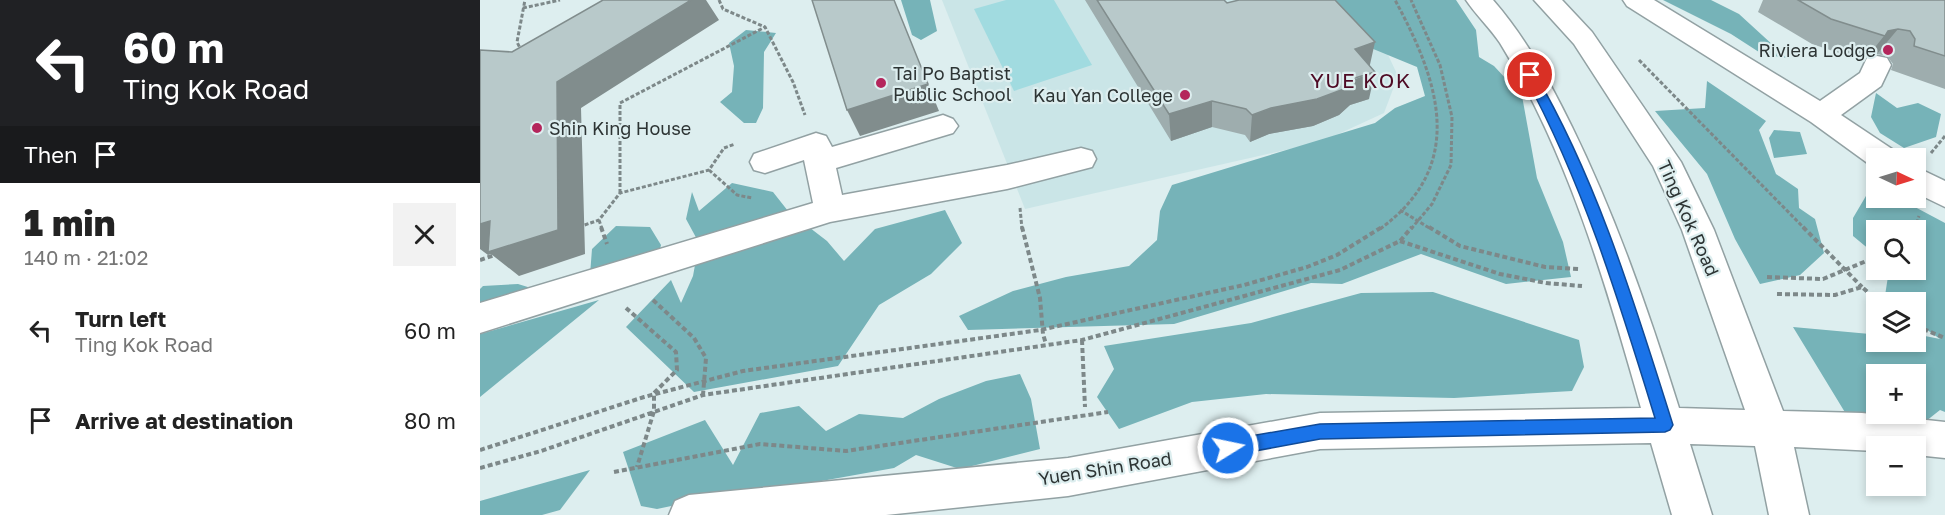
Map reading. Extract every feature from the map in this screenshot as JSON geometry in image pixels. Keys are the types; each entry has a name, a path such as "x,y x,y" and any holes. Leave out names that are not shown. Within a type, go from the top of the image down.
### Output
{"main road":[{"path":"1479,0 1512,41 1558,125 1598,223 1638,339 1692,515"},
{"name":"Ting Kok Road","path":"1547,0 1584,38 1666,162 1698,230 1771,428 1789,515"},
{"path":"1636,0 1821,115 1868,148"},
{"path":"1821,115 1871,79 1877,65"},
{"path":"765,162 943,126"},
{"path":"818,153 830,210"},
{"path":"480,318 830,210 1007,177 1081,159"},
{"path":"1926,174 1945,195"},
{"path":"1665,425 1862,431 1945,440"},
{"name":"Yuen Shin Road","path":"689,515 1068,477 1320,431 1665,425"}],"path":[{"path":"525,0 518,42 525,59"},
{"path":"523,8 560,0"},
{"path":"718,0 723,9 765,27 793,82 818,153"},
{"path":"480,450 654,393 745,371 1041,330 1288,275 1341,253 1382,228 1416,195 1432,170 1438,146 1438,124 1428,78 1414,33 1395,0"},
{"path":"480,468 541,451 703,395 1082,340 1340,270 1400,241 1432,204 1451,165 1452,117 1440,65 1411,0"},
{"path":"620,193 620,103 765,27"},
{"path":"1635,56 1868,292"},
{"path":"795,119 805,115"},
{"path":"1926,162 1945,136"},
{"path":"577,228 599,220 620,193 709,170 724,148 745,140"},
{"path":"1923,146 1939,155"},
{"path":"709,170 737,195 759,199"},
{"path":"1400,210 1460,246 1545,267 1580,269"},
{"path":"599,220 651,298 694,338 706,358 702,381 703,395"},
{"path":"1400,241 1500,274 1546,283 1586,286"},
{"path":"480,260 500,254"},
{"path":"1767,277 1823,279 1866,261"},
{"path":"632,270 623,305 676,352 677,369 654,393 654,411 637,468"},
{"path":"1036,283 1042,314 1041,330 1046,344"},
{"path":"1777,294 1835,295 1862,287"},
{"path":"1926,330 1945,338"},
{"path":"1082,340 1085,407"},
{"path":"614,472 760,444 846,451 1108,412"}],"shaded area":[{"path":"901,0 930,0 937,31 921,40 912,35"},
{"name":"Kau Yan College","path":"942,0 1362,0 1398,76 1384,113 1321,142 1025,209"},
{"path":"1006,0 1054,0 1092,65 1014,91 974,9"},
{"path":"1331,0 1456,0 1476,30 1479,57 1494,66 1522,96 1537,178 1563,242 1571,277 1506,284 1421,254 1342,284 1311,283 1174,324 968,330 959,316 1013,291 1066,277 1129,266 1157,240 1160,211 1172,185 1375,123 1395,108 1425,96 1417,67 1366,46"},
{"path":"1663,0 1711,0 1739,14 1787,58 1762,54 1731,34"},
{"path":"746,30 776,33 764,52 763,108 756,123 744,123 720,102 732,92 734,66 729,43"},
{"path":"1707,81 1766,121 1759,130 1776,174 1798,189 1799,208 1815,219 1824,253 1800,275 1760,284 1735,239 1707,174 1655,111 1705,108"},
{"path":"1876,93 1897,108 1918,103 1941,114 1936,137 1904,148 1880,133 1871,117"},
{"path":"1774,130 1800,132 1807,154 1774,158 1769,138"},
{"path":"732,183 773,192 788,211 827,241 844,261 875,229 945,210 962,243 931,274 879,305 838,366 694,392 626,327 671,280 681,303 693,276 699,243 686,219 692,192 699,211"},
{"path":"1866,196 1866,208 1917,208 1945,223 1945,412 1940,410 1926,421 1926,364 1866,364 1866,417 1846,414 1793,327 1866,334 1866,352 1926,352 1926,336 1940,339 1926,329 1926,292 1886,292 1887,280 1926,280 1926,220 1866,220 1866,247 1853,236 1853,218"},
{"path":"616,226 650,227 661,245 655,270 590,275 592,249"},
{"path":"518,284 531,288 480,315 480,289 483,286"},
{"path":"1433,292 1579,340 1584,367 1572,391 1454,398 1266,394 1192,402 1119,429 1097,397 1114,369 1104,346 1251,323 1361,293"},
{"path":"599,300 480,397 480,334"},
{"path":"1020,374 1031,399 1040,449 960,469 916,455 894,468 816,482 772,496 733,493 657,509 641,506 623,452 705,420 733,465 760,413 799,406 826,431 859,414 903,418 939,399 986,381"},
{"path":"590,470 560,510 542,515 480,515 480,501"}],"building":[{"path":"603,0 691,0 557,82 558,230 488,252 490,221 480,224 480,50 512,52"},
{"path":"812,0 894,0 928,84 847,110"},
{"path":"1097,0 1224,0 1227,3 1239,0 1335,0 1375,42 1355,49 1375,72 1355,78 1344,89 1317,99 1271,108 1252,115 1246,109 1212,101 1169,114"},
{"path":"1798,0 1945,0 1945,56 1914,46 1915,39 1910,31 1898,29 1888,31 1885,36 1831,19"}],"place":[{"name":"Riviera Lodge","path":"1888,50"},
{"name":"Tai Po Baptist Public School","path":"881,83"},
{"name":"Kau Yan College","path":"1185,95"},
{"name":"Shin King House","path":"537,128"}],"district":[{"name":"YUE KOK","path":"1361,80"}],"route":[{"path":"1228,448 1320,431 1665,425 1594,212 1558,125 1530,75"}]}
